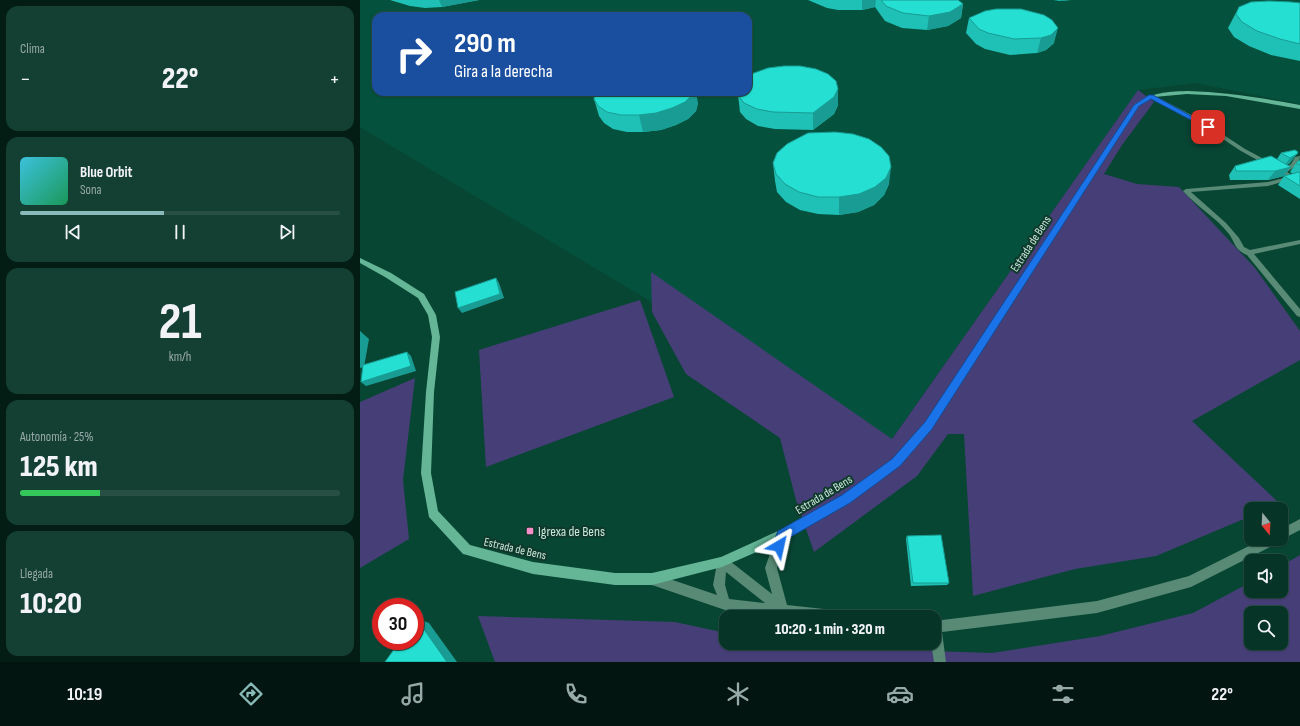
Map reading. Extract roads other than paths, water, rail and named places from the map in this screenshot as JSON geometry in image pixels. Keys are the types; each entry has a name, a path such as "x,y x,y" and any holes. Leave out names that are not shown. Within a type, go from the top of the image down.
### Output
{"street":[{"path":"1151,96 1185,93 1214,94 1300,107"},
{"path":"1151,96 1199,121 1243,150 1297,179"},
{"name":"Estrada de Bens","path":"360,260 388,275 421,296 432,315 436,337 430,392 426,473 433,513 462,545 467,550 533,568 615,578 652,579 722,562 782,535 846,499 896,462 929,426 1137,105 1151,96"},
{"path":"1284,171 1293,165 1297,158 1300,158"},
{"path":"1297,179 1268,184 1186,191 1223,222 1237,240 1241,249 1249,253 1300,314"},
{"path":"1249,253 1300,242"},
{"path":"1288,531 1300,524"},
{"path":"782,535 772,568 782,609"},
{"path":"941,626 1097,607 1191,581 1260,546"},
{"path":"722,562 782,609"},
{"path":"722,562 719,586 725,604"},
{"path":"652,579 725,604 790,610"},
{"path":"938,650 940,662"}],"place":[{"name":"Igrexa de Bens","path":"530,531"}]}
